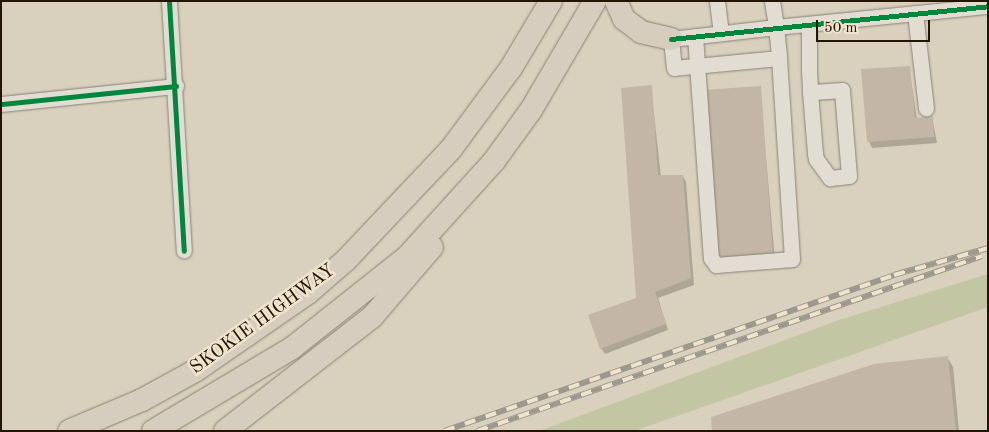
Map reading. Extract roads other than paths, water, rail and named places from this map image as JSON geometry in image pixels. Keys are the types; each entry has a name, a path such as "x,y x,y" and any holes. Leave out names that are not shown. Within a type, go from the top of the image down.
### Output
{"highway":[{"name":"SKOKIE HIGHWAY","path":"60,431 78,427 194,370 308,293 346,260 456,143 511,68 551,1"},
{"name":"SKOKIE HIGHWAY","path":"162,428 331,321 408,256 494,161 531,110 595,1"},
{"path":"616,1 624,19 641,32 671,39"},
{"path":"225,431 372,317 413,273 494,161"}],"street":[{"path":"169,1 176,86 184,250"},
{"path":"717,1 721,33"},
{"path":"695,36 711,258 718,265 792,258 779,58 772,1"},
{"path":"779,58 697,64 674,68 671,39 809,24 920,9 988,6"},
{"path":"920,9 926,108"},
{"path":"809,24 810,92 819,166 830,178 849,176 842,90 810,92"},
{"path":"1,104 176,86"}],"railway":[{"path":"444,431 894,275 988,248"},
{"path":"477,431 982,256"}]}
